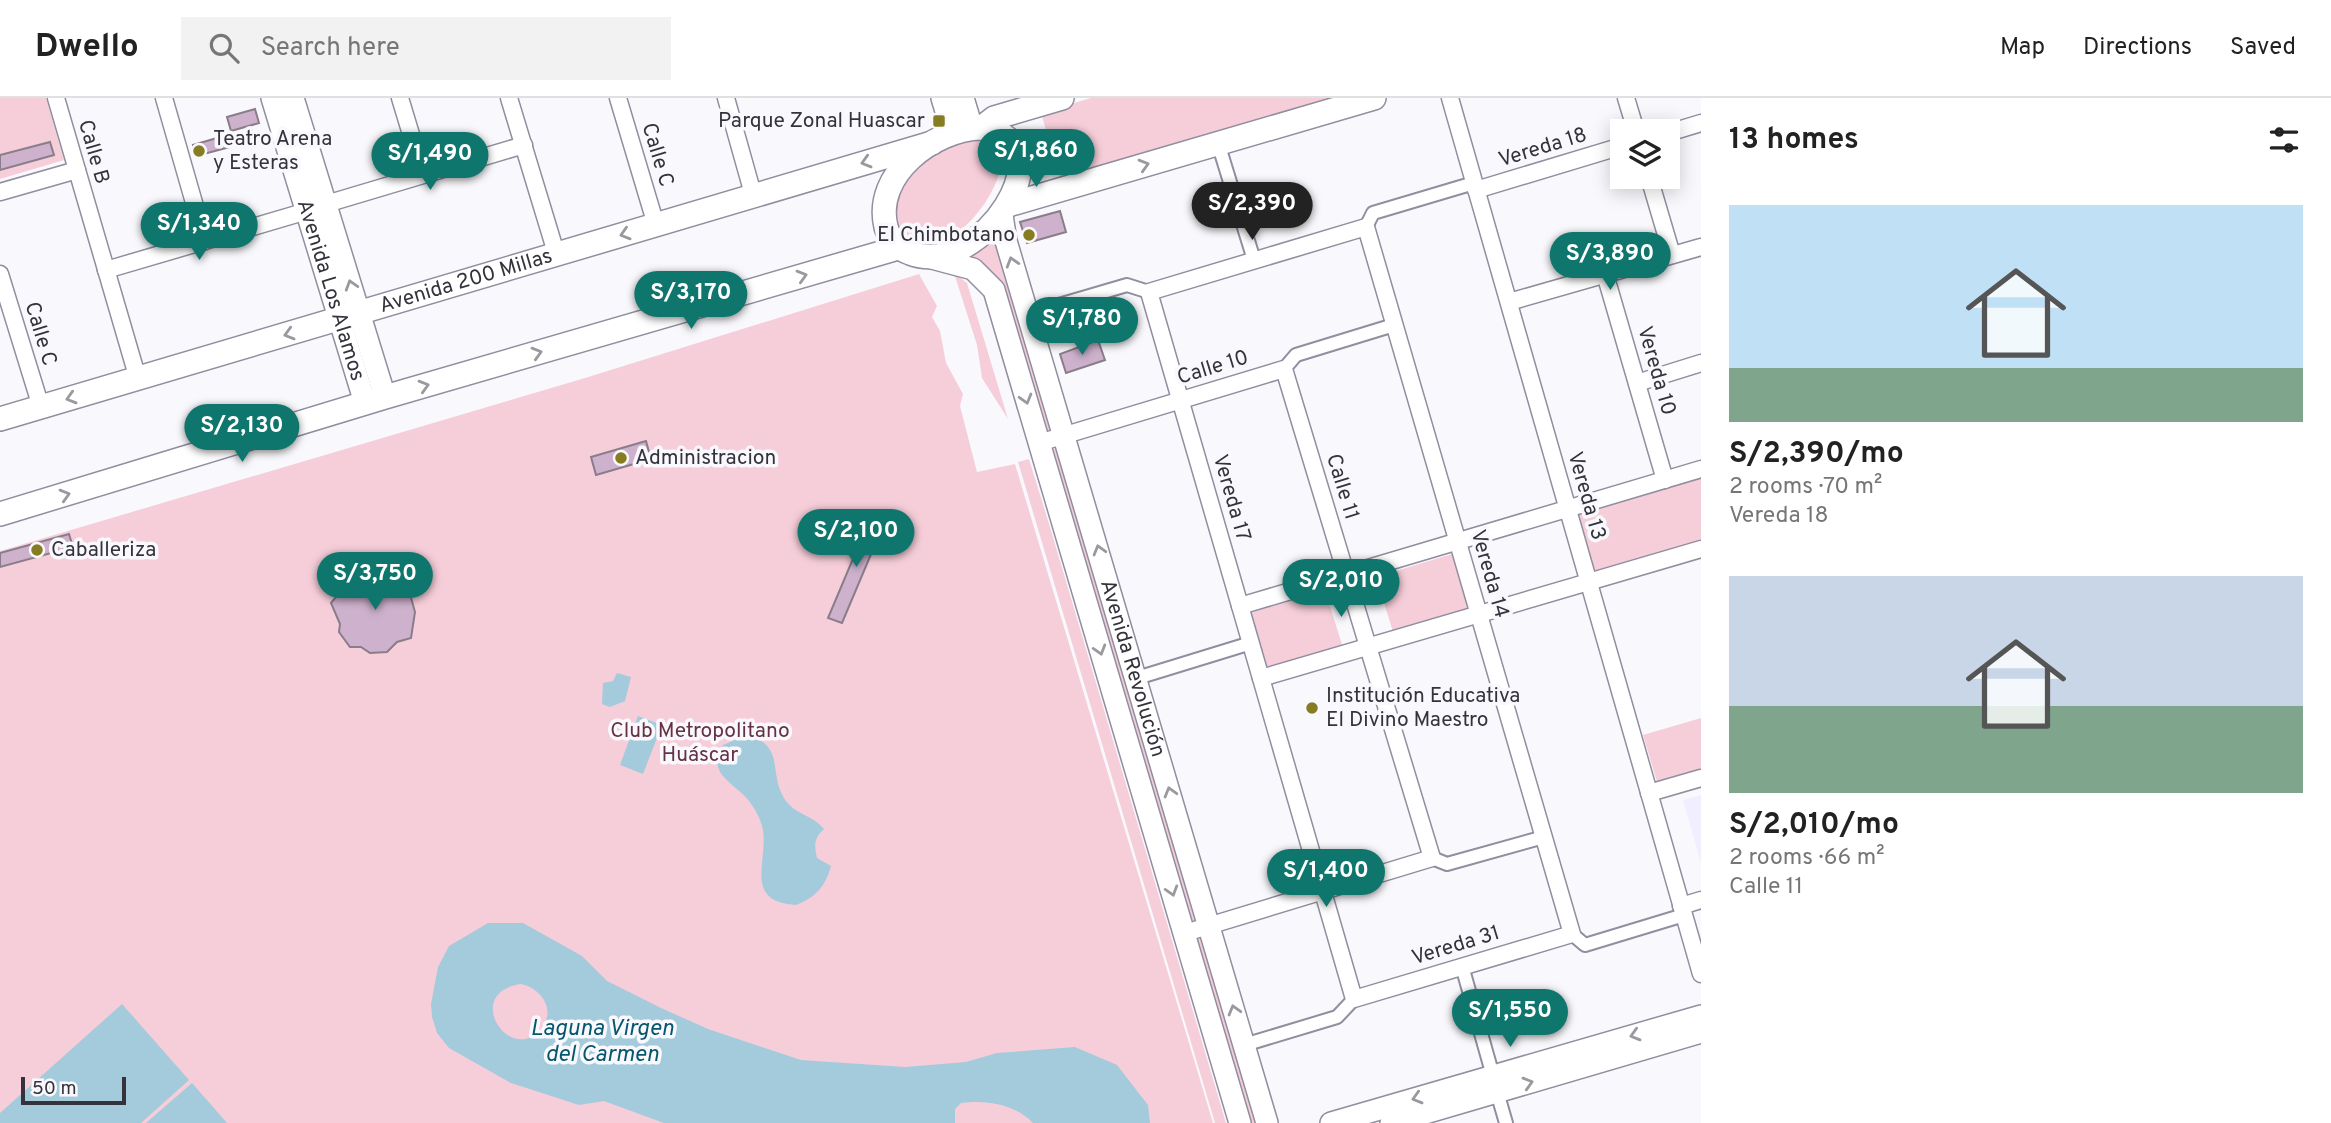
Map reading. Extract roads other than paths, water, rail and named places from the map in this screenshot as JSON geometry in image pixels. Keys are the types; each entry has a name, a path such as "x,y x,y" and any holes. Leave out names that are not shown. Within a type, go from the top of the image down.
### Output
{"main road":[{"path":"898,248 887,233 883,213 884,201 900,170 932,143 994,118 1062,98"},
{"path":"1005,210 1218,143 1374,98"},
{"path":"0,514 375,400 898,248 928,257 962,246 986,232 1005,210 1017,178 1019,161 1016,148 996,130 968,129"},
{"name":"Avenida 200 Millas","path":"0,419 932,143"}],"street":[{"name":"Calle B","path":"56,98 138,379"},
{"path":"164,98 205,241"},
{"name":"Avenida Los Alamos","path":"272,98 316,208 375,400"},
{"name":"Avenida Los Alamos","path":"293,98 316,208"},
{"path":"400,98 424,174"},
{"path":"509,98 556,256"},
{"name":"Calle C","path":"618,98 656,225"},
{"path":"726,98 753,194"},
{"path":"942,98 968,129"},
{"path":"963,98 968,129"},
{"name":"Vereda 13","path":"1450,98 1701,974"},
{"path":"1626,98 1632,119"},
{"path":"1680,129 1701,123"},
{"path":"1218,143 1254,260"},
{"path":"106,270 524,145"},
{"name":"Vereda 18","path":"1028,314 1128,285 1149,292 1366,227 1373,213 1610,149"},
{"path":"0,192 77,170"},
{"path":"1653,189 1672,255"},
{"name":"Avenida Revolución","path":"1005,210 1006,241 1267,1123"},
{"name":"Vereda 14","path":"1366,227 1572,934"},
{"path":"1508,302 1701,247"},
{"name":"Avenida Revolución","path":"928,257 973,269 994,290 1240,1123"},
{"name":"Calle C","path":"0,274 41,407"},
{"name":"Vereda 10","path":"1605,274 1665,480"},
{"name":"Vereda 17","path":"1149,292 1354,999"},
{"name":"Calle 10","path":"1039,443 1284,369 1296,355 1394,325"},
{"path":"1637,383 1701,363"},
{"name":"Calle 11","path":"1284,369 1432,858"},
{"path":"1240,606 1701,469"},
{"path":"1261,678 1701,549"},
{"path":"1137,678 1251,643"},
{"path":"1649,793 1701,778"},
{"path":"1185,933 1432,858 1447,864 1544,837"},
{"path":"1683,911 1701,900"},
{"name":"Vereda 31","path":"1244,1045 1337,1017 1354,999 1462,966 1572,934 1585,945 1683,911"},
{"path":"1462,966 1506,1123"},
{"path":"1391,1123 1495,1084 1701,1016"},
{"path":"1331,1123 1701,1032"}],"water":[{"path":"617,673 631,677 625,701 610,707 602,704 603,683 613,681"},
{"path":"638,716 662,725 643,774 620,765"},
{"path":"747,735 759,740 772,753 779,788 788,803 824,829 817,839 815,849 817,858 831,866 829,873 819,890 796,905 769,897 762,878 764,842 761,822 749,801 719,770 718,755 723,745"},
{"name":"Laguna Virgen del Carmen","path":"488,923 523,923 582,956 607,981 661,1008 708,1029 801,1060 905,1067 966,1062 997,1053 1075,1047 1117,1065 1148,1105 1150,1123 1033,1123 1018,1111 980,1102 961,1103 955,1109 955,1123 664,1123 604,1101 579,1105 511,1083 449,1048 437,1033 431,1004 438,967 449,946","holes":["521,984 528,986 544,1001 547,1007 546,1022 529,1038 516,1039 505,1033 497,1023 493,1012 495,1000 504,990"]},
{"path":"122,1004 189,1080 141,1123 0,1123 0,1113"},
{"path":"192,1083 227,1123 146,1123"}],"place":[{"name":"Parque Zonal Huascar","path":"939,121"},
{"name":"Teatro Arena y Esteras","path":"199,151"},
{"name":"El Chimbotano","path":"1029,235"},
{"name":"Administracion","path":"621,458"},
{"name":"Caballeriza","path":"37,550"},
{"name":"Institución Educativa El Divino Maestro","path":"1312,708"}],"park label":[{"name":"Club Metropolitano Huáscar","path":"700,743"}]}
